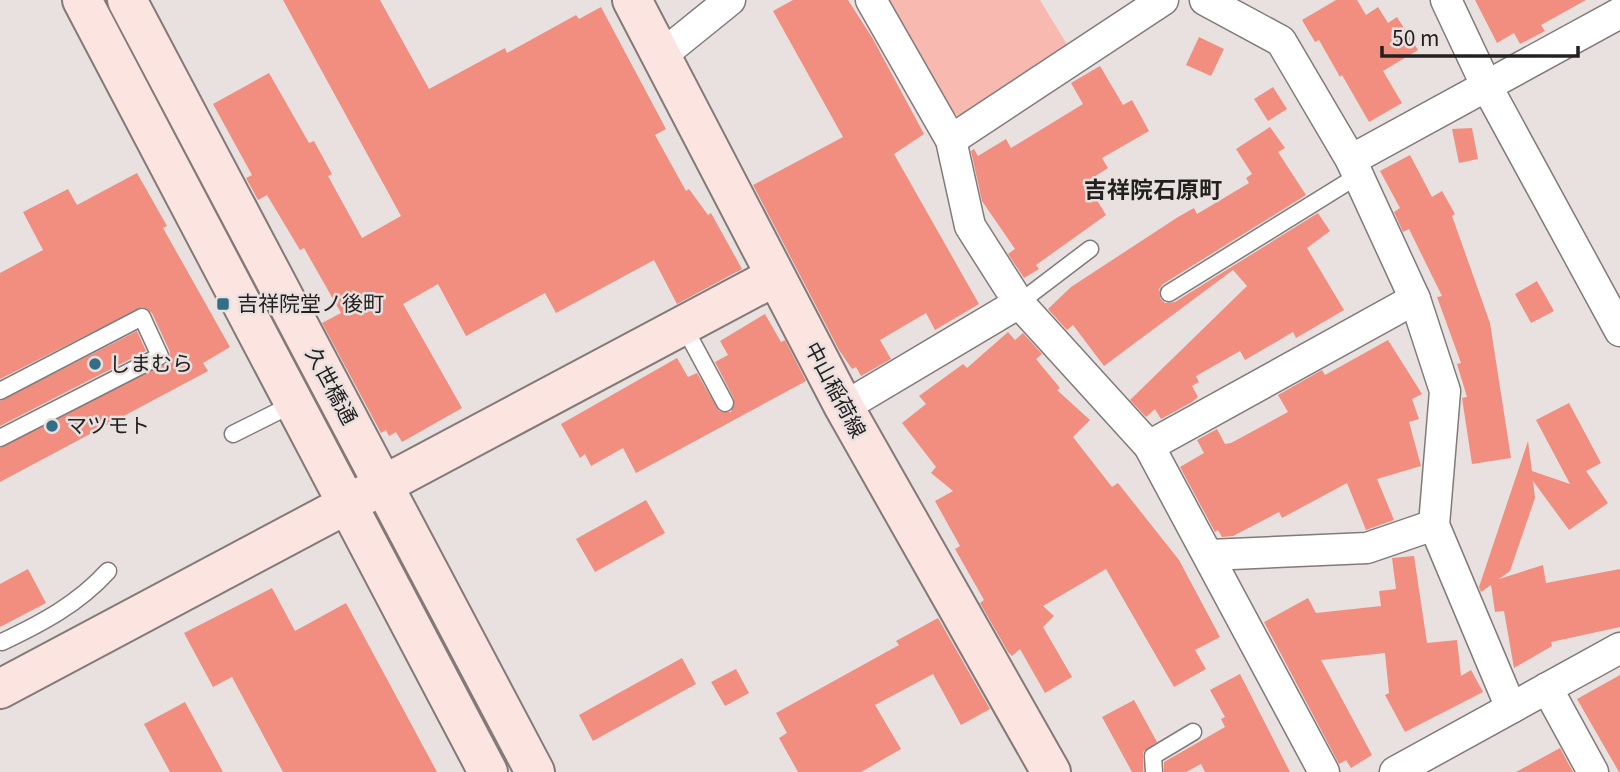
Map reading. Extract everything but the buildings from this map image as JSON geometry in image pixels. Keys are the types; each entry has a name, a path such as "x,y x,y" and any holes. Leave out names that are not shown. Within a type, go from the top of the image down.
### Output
{"street":[{"name":"久世橋通","path":"82,0 345,505 488,772"},
{"name":"久世橋通","path":"127,0 535,772"},
{"name":"中山稲荷線","path":"632,0 844,407 1051,772"},
{"path":"662,55 730,0"},
{"path":"871,0 951,140 970,226 1019,303 1149,446 1324,772"},
{"path":"951,140 1163,0"},
{"path":"1205,0 1281,41 1355,167 1415,299 1445,391 1434,525 1511,708"},
{"path":"1446,0 1486,86 1620,331"},
{"path":"1355,167 1486,86 1620,13"},
{"path":"0,690 774,277"},
{"path":"1149,446 1415,299"},
{"path":"844,407 1019,303"},
{"path":"1209,555 1367,548 1434,525"},
{"path":"1395,772 1620,648"},
{"path":"1547,688 1593,772"}],"lane":[{"path":"1168,293 1355,167"},
{"path":"1019,303 1090,249"},
{"path":"0,391 142,317 160,356 0,438"},
{"path":"683,325 725,403"},
{"path":"233,434 293,404"},
{"path":"2,642 50,619 93,588 108,571"},
{"path":"1154,772 1153,756 1193,732"}],"shaded area":[{"path":"883,0 1040,0 1071,51 967,117 947,113"}],"place":[{"name":"吉祥院堂ノ後町","path":"223,304"},
{"name":"しまむら","path":"95,364"},
{"name":"マツモト","path":"52,426"}],"district":[{"name":"吉祥院石原町","path":"1153,190"}]}
